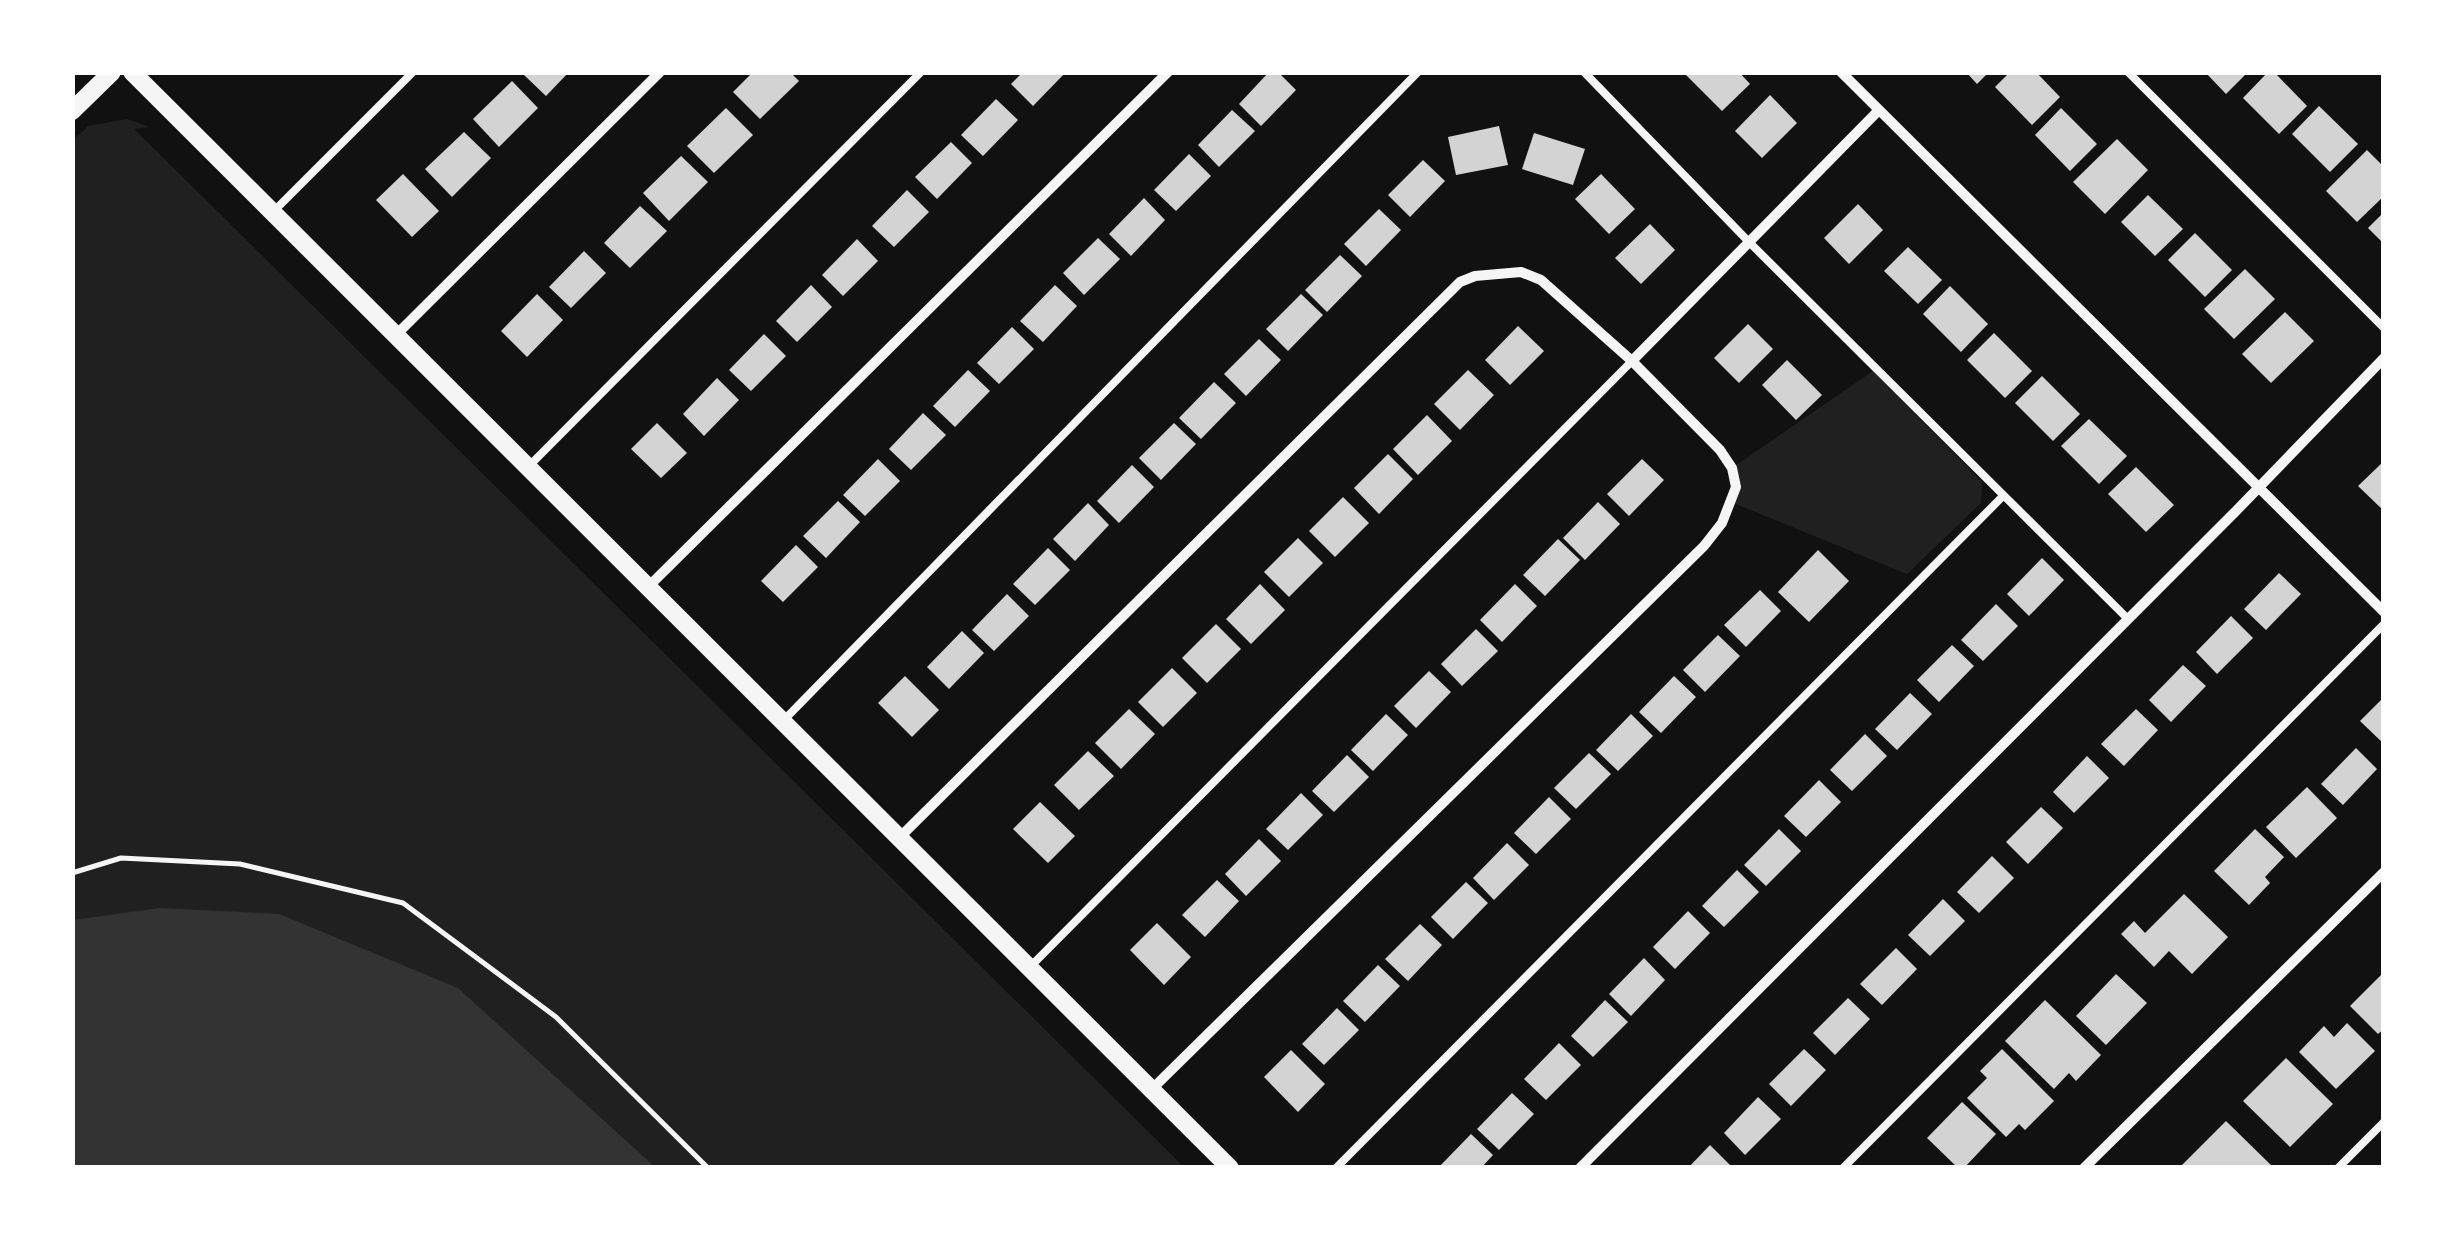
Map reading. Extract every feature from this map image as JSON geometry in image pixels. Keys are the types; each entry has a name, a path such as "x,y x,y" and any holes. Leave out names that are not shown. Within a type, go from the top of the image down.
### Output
{"street":[{"path":"72,111 112,72"},
{"path":"132,72 1230,1168"},
{"path":"396,335 660,72"},
{"path":"648,587 1168,72"},
{"path":"1841,72 2384,612"},
{"path":"1632,362 1878,111"},
{"path":"900,836 1460,282 1475,276 1521,272 1541,280 1632,362 1720,450 1732,468 1736,487 1722,523 1704,546 1152,1089"},
{"path":"1580,1168 2384,358"},
{"path":"2084,1168 2384,872"}],"lane":[{"path":"273,212 413,72"},
{"path":"528,467 921,72"},
{"path":"783,721 1418,72"},
{"path":"1584,72 1750,244 2128,619"},
{"path":"2128,72 2384,328"},
{"path":"1030,967 1632,362"},
{"path":"1336,1168 2004,496"},
{"path":"1843,1168 2384,624"},
{"path":"2338,1168 2384,1122"}],"path":[{"path":"72,873 121,858 240,864 403,903 556,1017 708,1168"}],"shaded area":[{"path":"127,119 150,127 134,129 1184,1167 73,1167 72,142 88,126"},
{"path":"1873,371 1982,482 1981,503 1907,574 1731,502 1732,468"},
{"path":"160,908 279,914 458,988 655,1167 73,1167 73,920"}],"building":[{"path":"569,72 546,96 524,75"},
{"path":"753,72 790,72 799,81 760,119 733,92"},
{"path":"1023,72 1066,72 1033,106 1011,84"},
{"path":"1269,72 1278,72 1296,90 1261,126 1239,104"},
{"path":"1683,72 1739,72 1750,84 1722,111"},
{"path":"1966,72 1989,72 1977,84"},
{"path":"2010,72 2036,72 2060,97 2032,125 1995,87"},
{"path":"2205,72 2248,72 2226,94"},
{"path":"2268,72 2274,72 2307,106 2279,134 2243,98"},
{"path":"512,81 538,108 499,147 473,119"},
{"path":"1770,95 1797,123 1762,158 1735,131"},
{"path":"996,99 1018,120 983,156 961,135"},
{"path":"2319,106 2358,144 2330,172 2292,134"},
{"path":"726,108 753,135 714,173 687,146"},
{"path":"2061,108 2097,144 2070,171 2035,135"},
{"path":"1232,110 1255,131 1219,167 1198,145"},
{"path":"1499,126 1508,165 1456,175 1448,137"},
{"path":"464,132 491,158 452,197 425,169"},
{"path":"1534,133 1585,149 1573,185 1522,169"},
{"path":"2117,139 2148,170 2105,214 2073,182"},
{"path":"951,142 972,163 937,199 915,177"},
{"path":"2367,150 2384,167 2384,196 2357,222 2326,191"},
{"path":"1189,154 1211,176 1176,211 1154,190"},
{"path":"681,156 708,182 669,221 643,193"},
{"path":"1423,160 1445,181 1410,217 1388,195"},
{"path":"403,174 439,211 412,237 376,200"},
{"path":"1601,174 1635,209 1609,234 1575,199"},
{"path":"907,190 929,212 894,247 872,226"},
{"path":"2148,195 2183,229 2155,256 2121,222"},
{"path":"1144,198 1165,220 1131,256 1109,234"},
{"path":"1858,204 1883,230 1849,264 1824,238"},
{"path":"640,206 667,231 630,268 604,243"},
{"path":"1379,209 1401,230 1366,266 1344,244"},
{"path":"2384,212 2384,244 2368,228"},
{"path":"1650,224 1675,250 1641,284 1615,258"},
{"path":"2195,233 2232,270 2205,297 2168,260"},
{"path":"1098,238 1120,259 1084,295 1063,273"},
{"path":"857,239 878,261 843,296 822,275"},
{"path":"1908,247 1942,280 1918,304 1884,271"},
{"path":"584,251 606,273 571,308 549,287"},
{"path":"1340,255 1362,276 1327,312 1305,290"},
{"path":"2245,269 2275,299 2234,339 2204,309"},
{"path":"811,285 832,307 797,342 776,321"},
{"path":"1055,285 1077,306 1043,342 1020,321"},
{"path":"1950,286 1988,324 1961,352 1923,314"},
{"path":"537,294 563,320 527,357 501,331"},
{"path":"1301,294 1323,315 1288,351 1266,329"},
{"path":"2285,312 2314,341 2271,383 2242,354"},
{"path":"1748,324 1773,349 1739,383 1714,358"},
{"path":"1518,326 1544,351 1510,385 1485,360"},
{"path":"1012,327 1034,349 999,384 977,363"},
{"path":"1994,333 2032,371 2005,398 1967,360"},
{"path":"764,334 786,356 751,391 729,370"},
{"path":"1259,339 1281,360 1246,396 1224,374"},
{"path":"1787,360 1822,395 1796,420 1762,385"},
{"path":"968,370 990,391 955,427 933,406"},
{"path":"1468,370 1494,395 1460,430 1434,404"},
{"path":"2042,376 2080,414 2053,441 2015,403"},
{"path":"717,378 739,400 704,436 683,414"},
{"path":"1214,382 1236,403 1201,439 1179,418"},
{"path":"923,413 946,435 911,470 889,449"},
{"path":"1427,415 1452,441 1418,475 1393,449"},
{"path":"2089,419 2127,456 2099,484 2061,446"},
{"path":"657,423 687,453 661,478 631,449"},
{"path":"1174,423 1196,444 1161,480 1139,458"},
{"path":"1388,454 1413,479 1379,514 1354,488"},
{"path":"878,459 900,481 865,516 843,495"},
{"path":"1642,459 1664,480 1629,516 1607,494"},
{"path":"2384,461 2384,511 2358,486"},
{"path":"1132,465 1154,487 1119,523 1097,501"},
{"path":"2136,467 2174,505 2146,532 2108,494"},
{"path":"1343,497 1369,523 1335,557 1309,531"},
{"path":"838,501 860,522 826,558 803,536"},
{"path":"1598,502 1620,524 1585,560 1563,538"},
{"path":"1088,503 1109,525 1075,561 1053,539"},
{"path":"1298,538 1323,563 1289,597 1264,572"},
{"path":"1558,539 1580,560 1545,596 1523,575"},
{"path":"796,545 818,567 783,602 761,581"},
{"path":"1048,548 1070,570 1035,605 1013,584"},
{"path":"1818,550 1849,581 1809,622 1778,592"},
{"path":"2042,558 2064,580 2029,616 2007,594"},
{"path":"2279,573 2301,594 2266,630 2244,609"},
{"path":"1260,584 1285,610 1251,644 1226,619"},
{"path":"1515,584 1537,606 1502,642 1480,620"},
{"path":"1760,590 1781,611 1746,647 1724,625"},
{"path":"1007,594 1029,616 994,651 972,630"},
{"path":"1996,604 2018,626 1983,661 1961,640"},
{"path":"2231,616 2253,638 2217,674 2196,652"},
{"path":"1216,624 1241,649 1207,683 1182,658"},
{"path":"1476,629 1498,651 1462,686 1441,664"},
{"path":"962,631 984,653 949,689 927,667"},
{"path":"1718,635 1740,656 1705,692 1683,670"},
{"path":"1952,645 1974,666 1939,702 1917,680"},
{"path":"2183,665 2206,686 2171,722 2149,700"},
{"path":"1172,668 1197,693 1163,727 1138,702"},
{"path":"1429,671 1451,692 1416,728 1394,706"},
{"path":"905,676 939,710 912,737 878,703"},
{"path":"1674,676 1696,697 1661,733 1639,712"},
{"path":"1910,693 1932,714 1897,750 1875,729"},
{"path":"2384,697 2384,744 2360,721"},
{"path":"1129,709 1155,734 1121,769 1095,743"},
{"path":"2136,709 2158,730 2124,766 2101,744"},
{"path":"1386,714 1408,735 1373,771 1351,750"},
{"path":"1631,714 1653,736 1618,771 1596,750"},
{"path":"1865,734 1887,756 1852,791 1830,770"},
{"path":"2356,748 2377,769 2343,805 2321,784"},
{"path":"1088,751 1114,776 1079,810 1054,785"},
{"path":"1589,753 1611,774 1576,809 1554,788"},
{"path":"1347,755 1369,777 1334,812 1312,791"},
{"path":"2087,756 2109,778 2074,813 2053,792"},
{"path":"1819,780 1841,802 1806,837 1784,816"},
{"path":"2307,787 2337,818 2296,858 2266,827"},
{"path":"1301,793 1323,815 1288,850 1266,829"},
{"path":"1549,797 1571,819 1536,854 1514,833"},
{"path":"1040,802 1075,836 1048,863 1013,829"},
{"path":"2041,807 2063,828 2028,864 2006,842"},
{"path":"1779,829 1801,851 1766,886 1744,865"},
{"path":"2255,829 2284,857 2265,877 2270,883 2249,905 2214,871"},
{"path":"1259,839 1281,861 1246,896 1225,874"},
{"path":"1507,843 1529,865 1494,900 1473,878"},
{"path":"1992,856 2014,878 1979,913 1957,892"},
{"path":"1737,870 1759,892 1724,927 1702,906"},
{"path":"1217,880 1239,901 1205,937 1182,915"},
{"path":"1466,882 1488,903 1453,939 1431,917"},
{"path":"2184,894 2228,937 2192,974 2169,951 2154,967 2121,934 2134,921 2145,933"},
{"path":"1943,899 1965,921 1930,956 1908,935"},
{"path":"1688,911 1710,933 1675,969 1653,947"},
{"path":"1157,923 1191,957 1164,985 1130,950"},
{"path":"1420,924 1442,945 1408,981 1385,959"},
{"path":"1896,948 1917,969 1882,1005 1860,984"},
{"path":"1644,958 1665,980 1631,1016 1609,994"},
{"path":"1378,965 1400,986 1365,1022 1343,1001"},
{"path":"2384,972 2384,1029 2378,1034 2350,1006"},
{"path":"2116,974 2147,1003 2106,1045 2076,1016"},
{"path":"1848,998 1870,1019 1835,1055 1813,1033"},
{"path":"1605,1000 1628,1022 1593,1057 1571,1036"},
{"path":"2045,1000 2101,1055 2076,1081 2069,1073 2054,1089 2005,1041"},
{"path":"1337,1008 1359,1030 1324,1065 1302,1044"},
{"path":"2347,1023 2375,1051 2336,1089 2299,1052 2324,1026 2334,1037"},
{"path":"1559,1043 1581,1065 1546,1100 1524,1079"},
{"path":"1804,1049 1826,1070 1791,1106 1769,1084"},
{"path":"2002,1049 2054,1101 2025,1130 2019,1124 2006,1137 1967,1098 1987,1078 1980,1071"},
{"path":"1291,1050 1325,1084 1298,1112 1264,1077"},
{"path":"2286,1058 2333,1104 2290,1147 2243,1101"},
{"path":"1512,1093 1534,1114 1499,1150 1477,1129"},
{"path":"1758,1097 1781,1119 1745,1155 1724,1133"},
{"path":"1962,1102 1996,1134 1964,1168 1958,1168 1927,1138"},
{"path":"2226,1121 2274,1168 2182,1165"},
{"path":"1471,1134 1493,1155 1481,1168 1438,1168"},
{"path":"1710,1145 1733,1168 1688,1168"}]}
